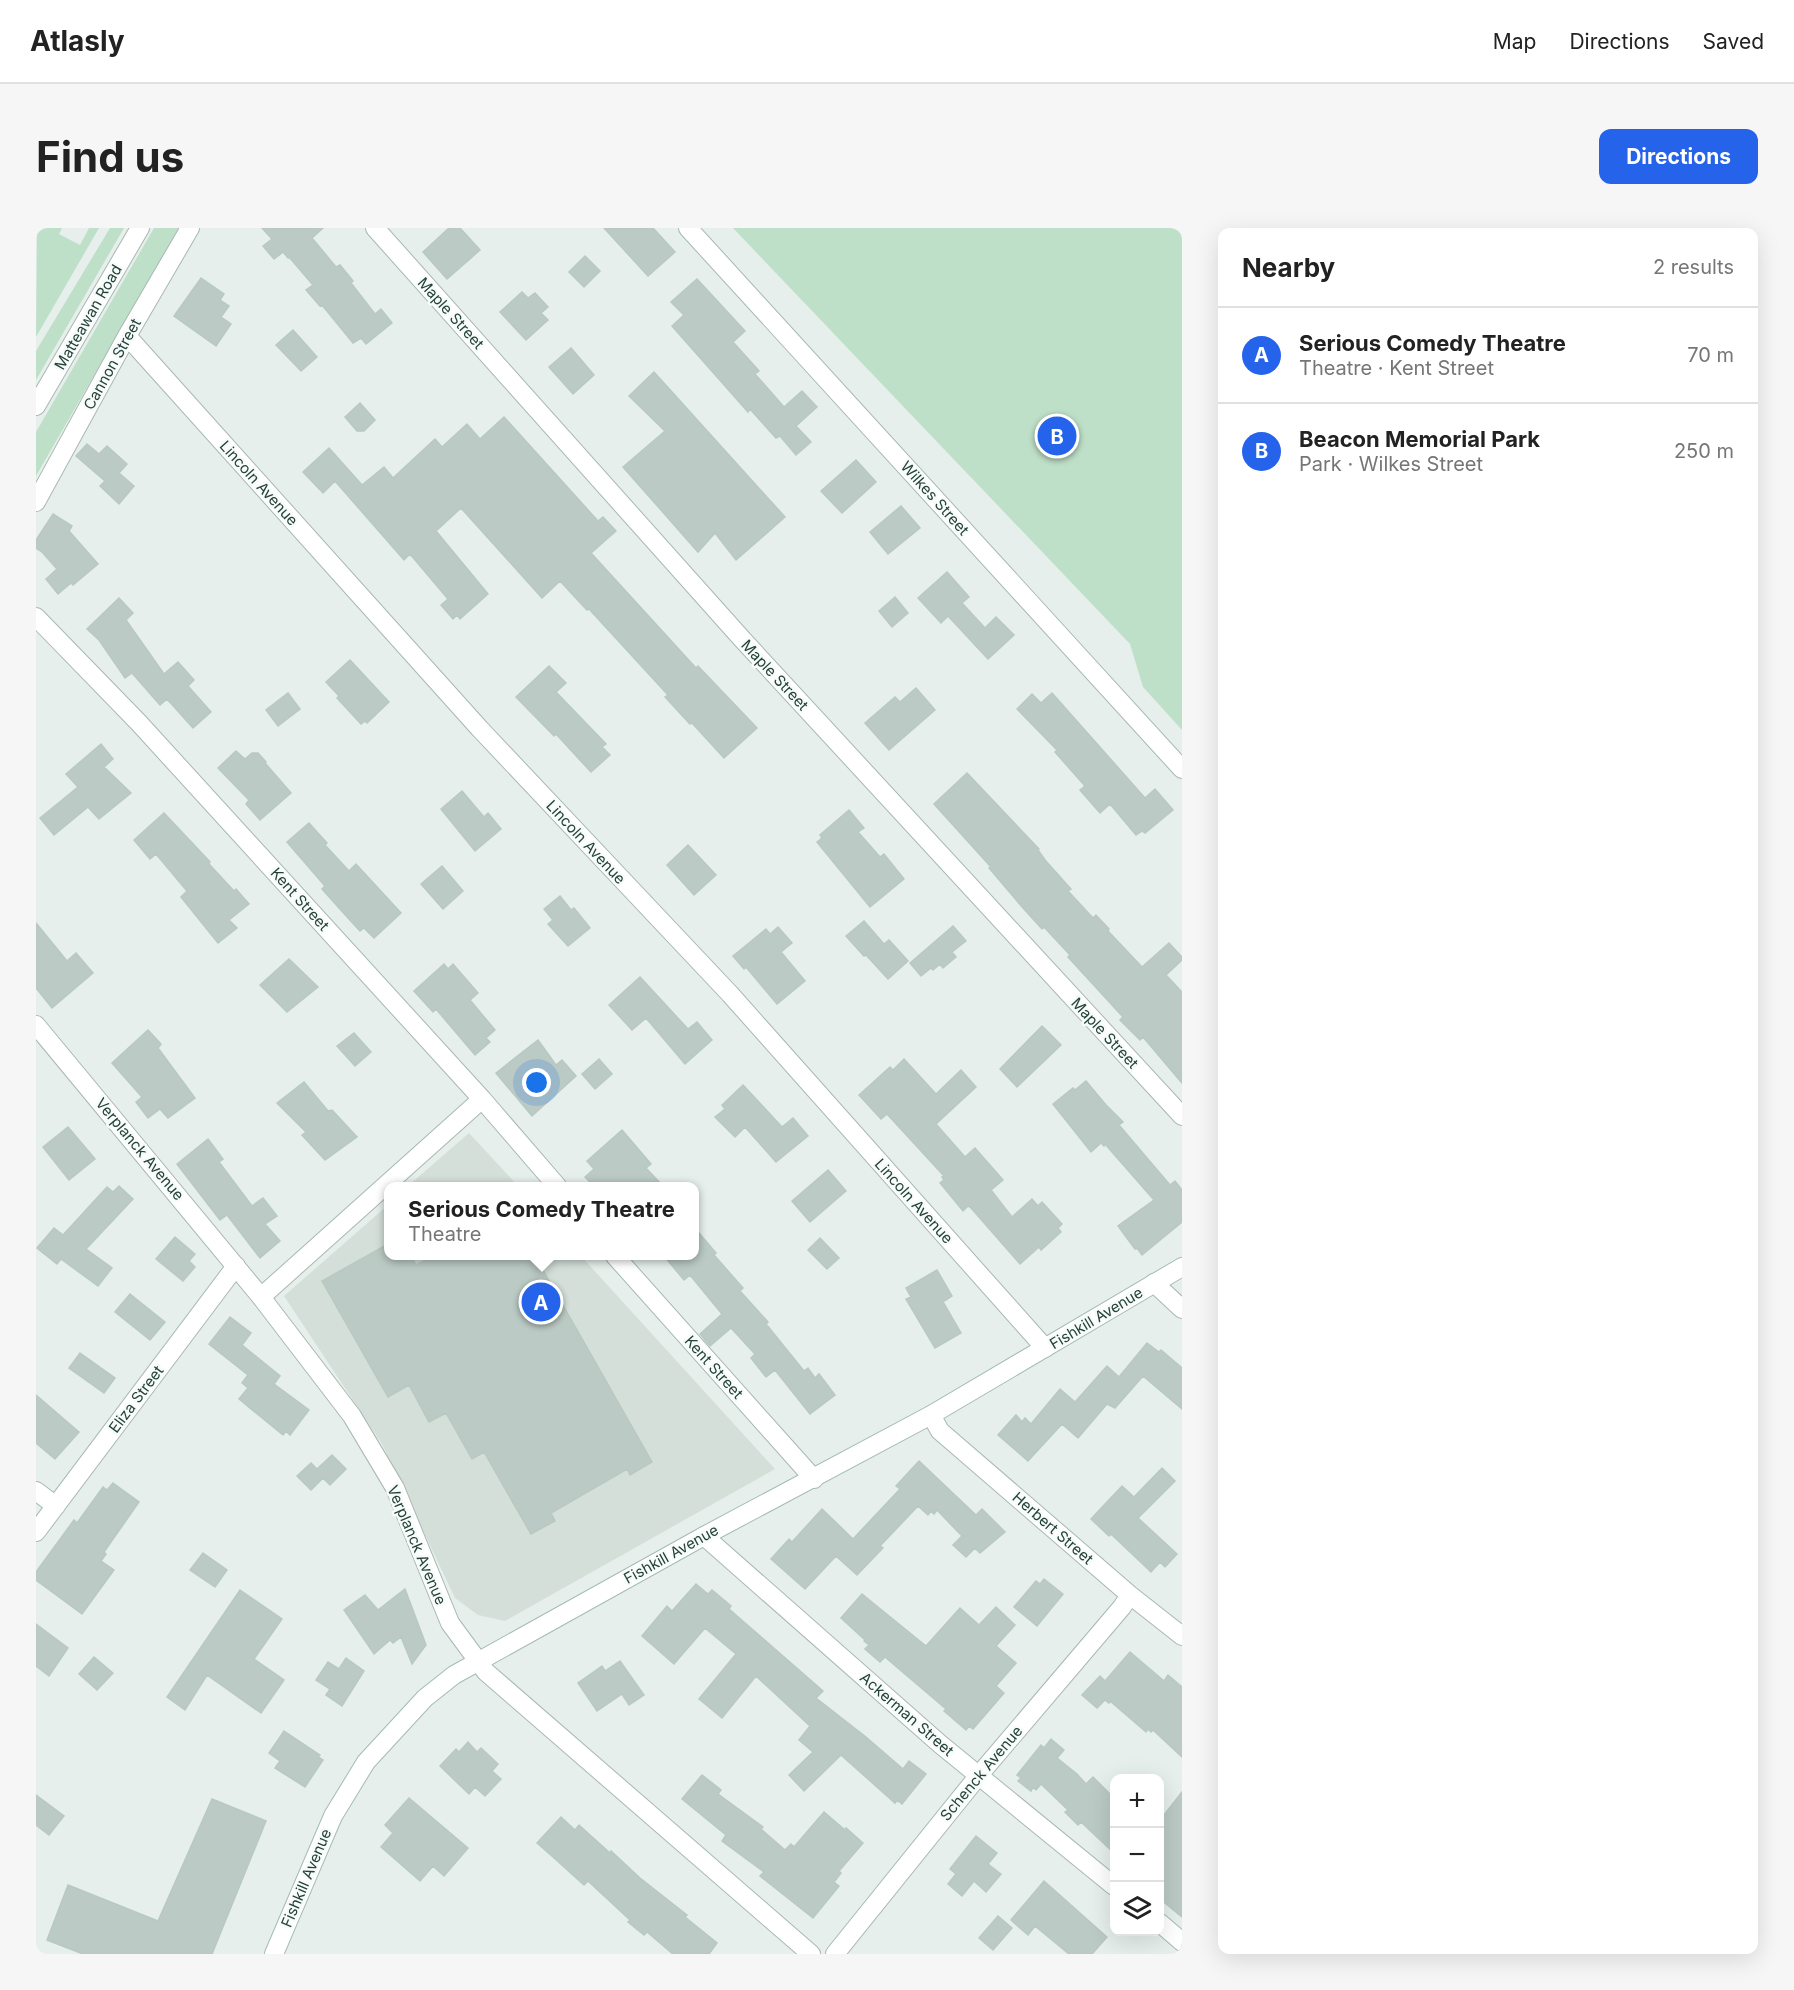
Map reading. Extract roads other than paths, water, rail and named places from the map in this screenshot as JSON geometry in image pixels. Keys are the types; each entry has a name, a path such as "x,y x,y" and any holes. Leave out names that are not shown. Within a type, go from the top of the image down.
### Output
{"street":[{"name":"Matteawan Road","path":"36,406 140,228"},
{"name":"Cannon Street","path":"36,502 127,336 190,228"},
{"name":"Maple Street","path":"375,228 742,639 1182,1116"},
{"name":"Wilkes Street","path":"688,228 1182,769"},
{"name":"Lincoln Avenue","path":"127,336 472,720 730,994 1045,1348"},
{"name":"Kent Street","path":"36,617 139,723 482,1099 554,1182"},
{"name":"Verplanck Avenue","path":"36,1025 236,1266 352,1416 395,1488 450,1623 486,1672 811,1954"},
{"path":"389,1182 482,1099"},
{"path":"261,1297 384,1187"},
{"name":"Kent Street","path":"619,1260 814,1479"},
{"name":"Eliza Street","path":"36,1532 236,1266"},
{"name":"Fishkill Avenue","path":"274,1954 333,1816 366,1762 425,1698 454,1675 704,1536 931,1415 1182,1267"},
{"path":"1154,1283 1182,1309"},
{"name":"Herbert Street","path":"931,1415 940,1431 1130,1595 1182,1636"},
{"path":"36,1491 56,1506"},
{"name":"Ackerman Street","path":"704,1536 940,1744 1110,1883"},
{"name":"Schenck Avenue","path":"835,1954 979,1775 1130,1595"},
{"path":"1164,1926 1182,1942"}],"place":[{"name":"Beacon Memorial Park","path":"1057,436"},
{"name":"Serious Comedy Theatre","path":"541,1302"}]}
